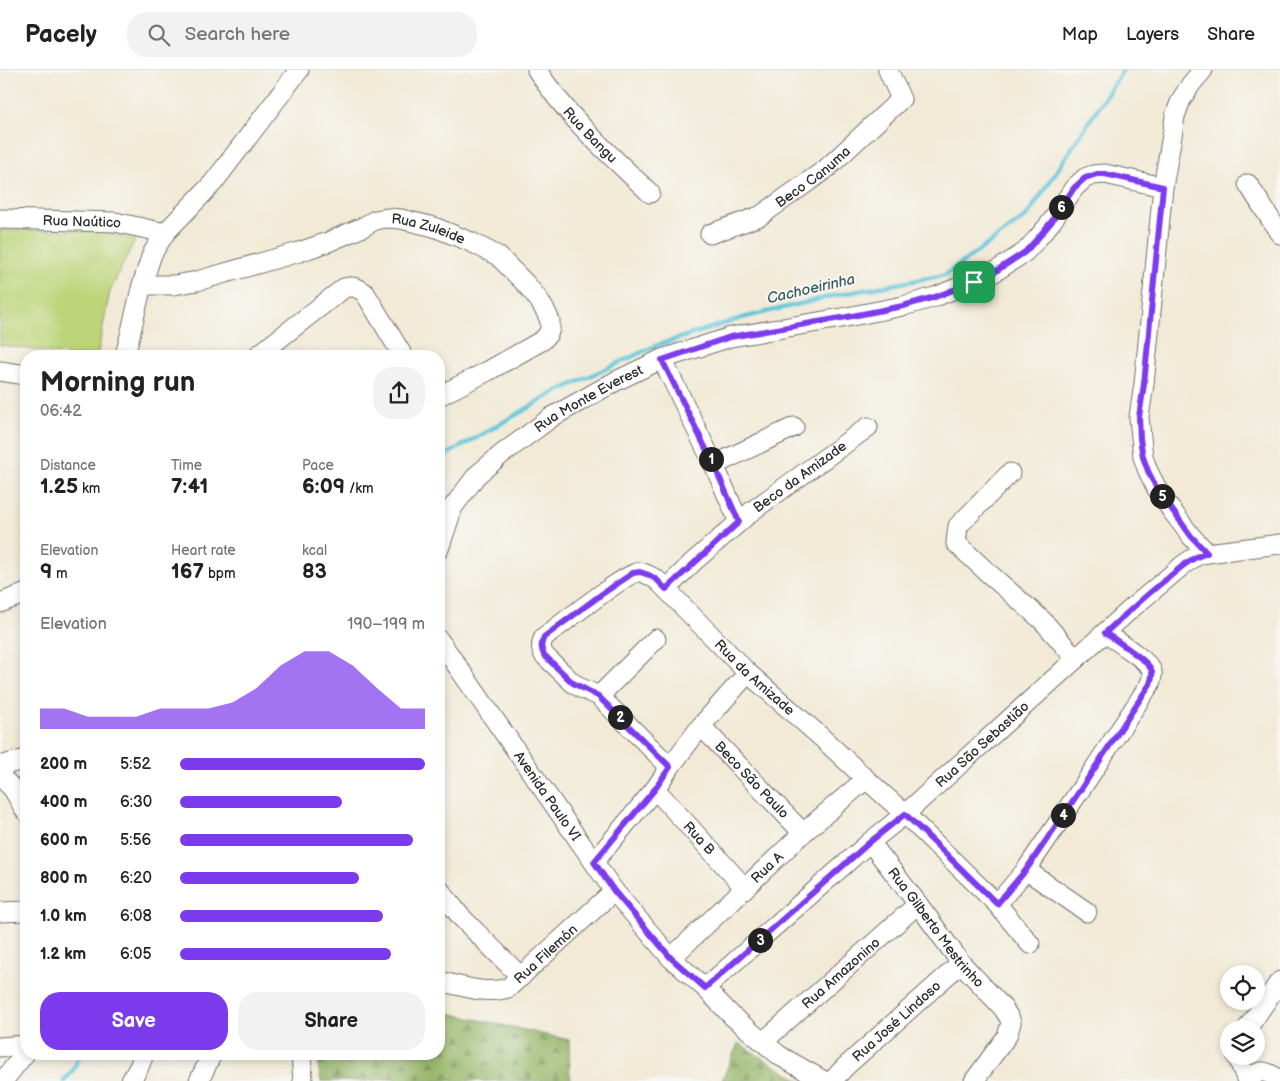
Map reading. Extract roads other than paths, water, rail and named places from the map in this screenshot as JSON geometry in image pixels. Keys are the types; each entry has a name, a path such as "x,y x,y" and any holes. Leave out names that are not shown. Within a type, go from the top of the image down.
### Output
{"street":[{"path":"126,350 142,285 152,254 165,233 213,183 299,70"},
{"name":"Rua Bangu","path":"537,70 549,89 591,137 650,193"},
{"name":"Beco Canuma","path":"710,234 760,216 826,169 901,100 888,70"},
{"path":"1203,70 1181,100 1175,116 1163,187 1144,384 1139,417 1140,439 1148,471 1157,489 1191,536 1207,553"},
{"name":"Rua Monte Everest","path":"445,531 453,507 478,475 502,454 552,417 616,381 662,360 730,337 903,306 935,297 980,279 993,273 1025,252 1047,227 1074,188 1085,178 1093,175 1105,174 1163,187"},
{"path":"1248,184 1280,234"},
{"name":"Rua Zuleide","path":"142,285 174,285 240,269 328,242 363,227 374,220 387,218 401,219 434,227 472,242 498,256 539,300 550,321 548,334 542,340 445,393"},
{"name":"Rua Naútico","path":"0,220 115,222 165,233"},
{"path":"265,350 344,288 351,286 358,288 364,293 399,350"},
{"path":"662,360 714,465 739,522"},
{"path":"0,371 20,374"},
{"path":"714,465 794,427"},
{"name":"Beco da Amizade","path":"666,589 739,522 868,427"},
{"path":"1010,473 958,526 956,542 1043,621 1076,659"},
{"name":"Rua São Sebastião","path":"705,988 870,842 905,814 1132,608 1183,565 1198,555 1207,553 1280,544"},
{"name":"Rua da Amizade","path":"598,696 573,683 544,655 541,646 544,637 633,573 640,572 649,575 657,580 748,673 905,814 997,904 1030,944"},
{"path":"0,603 20,595"},
{"path":"997,904 1026,870 1150,684 1153,674 1151,667 1140,657 1105,633"},
{"path":"656,639 598,696 670,767"},
{"name":"Avenida Paulo VI","path":"445,649 614,891 671,958 705,988 733,1017 780,1056 824,1081"},
{"path":"594,862 655,789 701,726 748,673"},
{"name":"Beco São Paulo","path":"701,726 804,833"},
{"path":"0,766 20,761"},
{"path":"0,776 12,789 20,802"},
{"name":"Rua A","path":"671,958 804,833 866,779"},
{"name":"Rua B","path":"655,789 745,888"},
{"name":"Rua Gilberto Mestrinho","path":"870,842 961,964 1004,1008 1011,1023 1007,1036 974,1081"},
{"path":"1026,870 1087,912"},
{"name":"Rua Filemón","path":"445,982 488,991 501,991 508,988 614,891"},
{"path":"445,897 461,917 521,977"},
{"name":"Rua Amazonino","path":"763,1042 918,904"},
{"path":"0,912 20,911"},
{"name":"Rua José Lindoso","path":"832,1081 845,1067 961,964"},
{"path":"1253,1020 1280,982"},
{"path":"0,1047 20,1045"},
{"path":"3,1081 20,1060"},
{"path":"131,1081 142,1060"},
{"path":"199,1081 209,1060"},
{"path":"301,1060 302,1081"},
{"path":"1241,1065 1247,1081 1262,1071 1269,1072 1280,1080"}],"waterway":[{"name":"Cachoeirinha","path":"445,456 554,393 655,346 742,318 837,295 945,275 1027,216 1123,70"},
{"name":"Cachoeirinha","path":"64,1081 73,1070 77,1060"}]}
